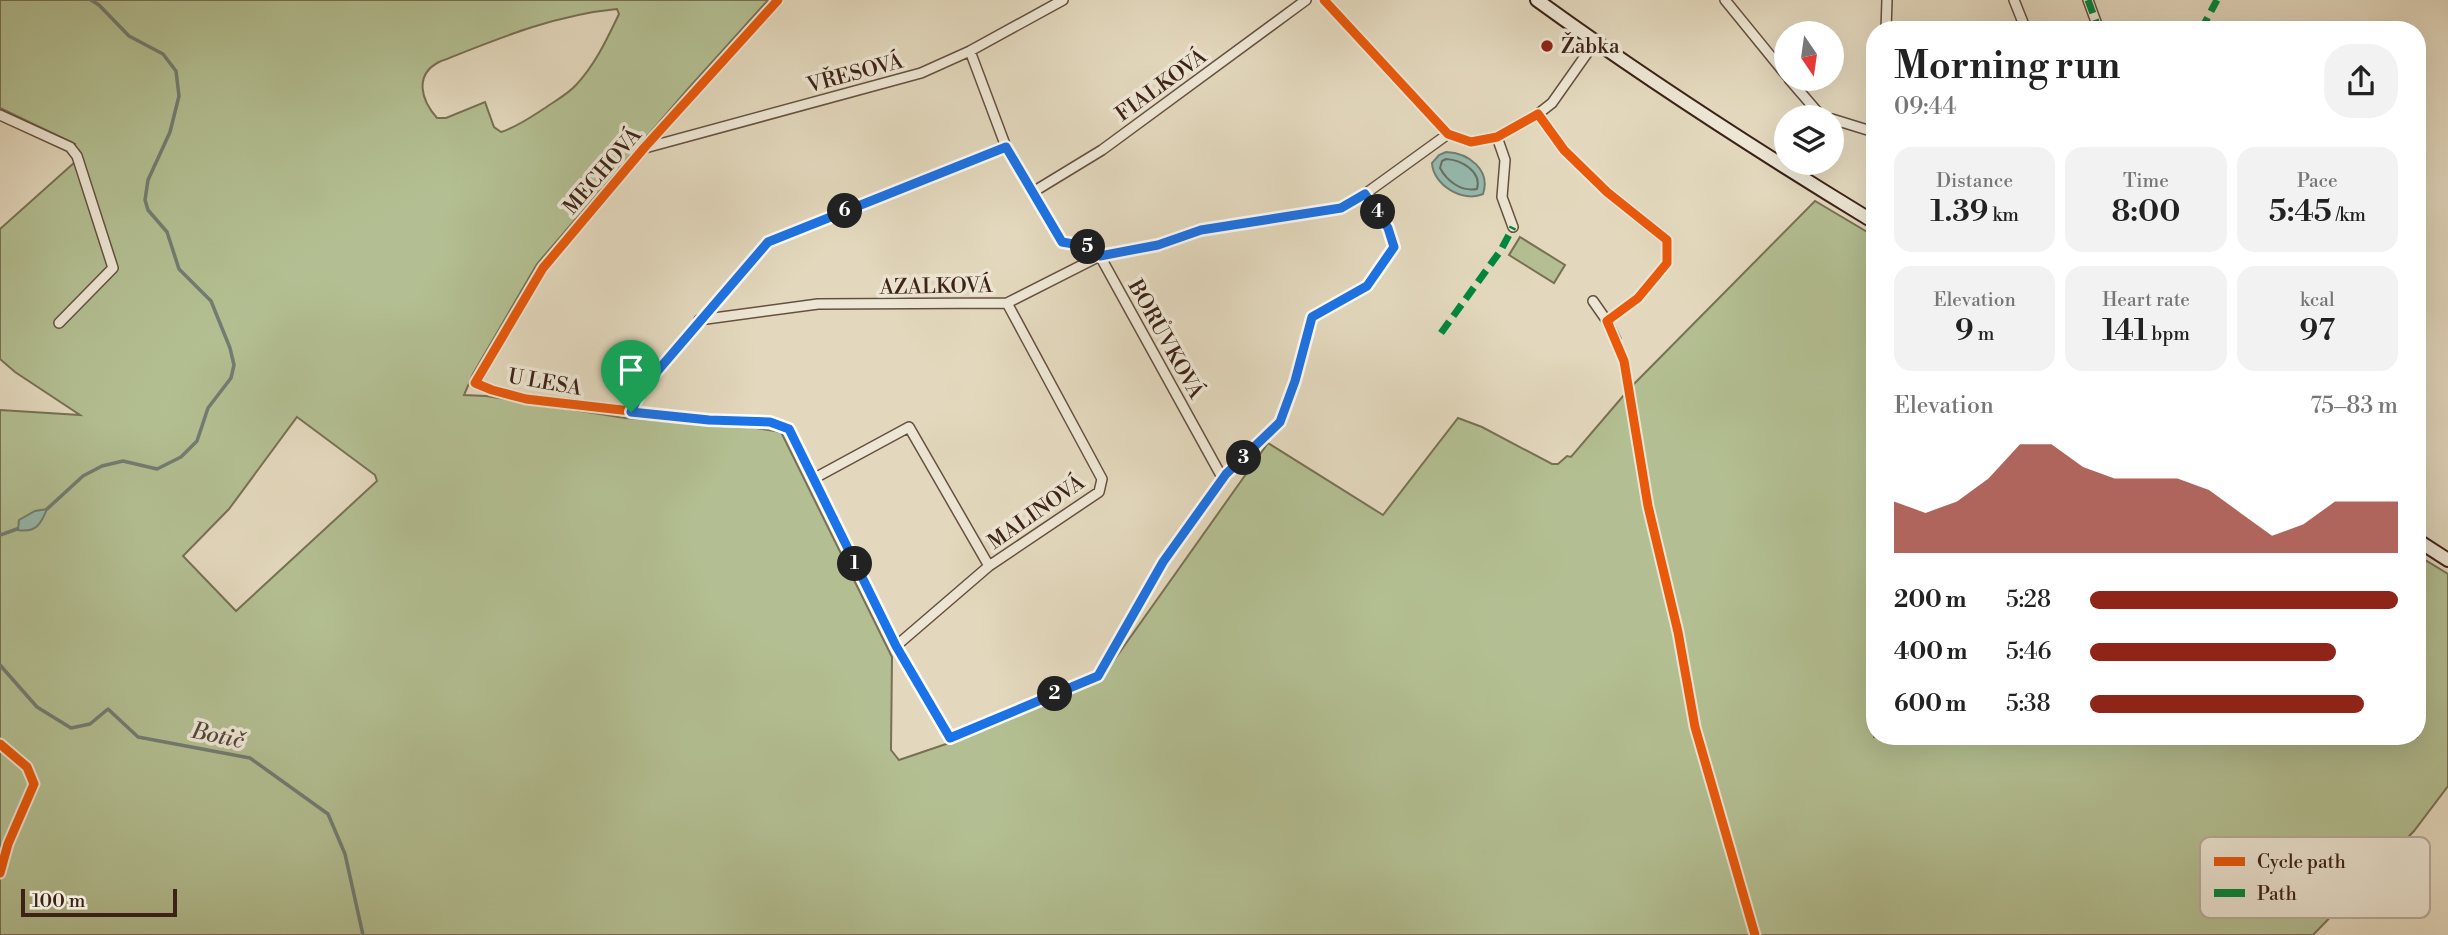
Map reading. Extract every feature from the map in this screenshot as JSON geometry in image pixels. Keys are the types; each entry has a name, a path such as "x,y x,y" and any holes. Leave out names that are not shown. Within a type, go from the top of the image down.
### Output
{"main road":[{"path":"1537,0 1595,42 1795,174 1866,217"},
{"path":"2426,546 2448,560"}],"street":[{"name":"MECHOVÁ","path":"475,383 543,268 644,148 778,0"},
{"name":"VŘESOVÁ","path":"644,148 921,73 970,51 1063,0"},
{"name":"FIALKOVÁ","path":"1032,192 1101,150 1306,0"},
{"path":"1324,0 1448,134 1471,142 1497,137 1552,103 1595,42"},
{"path":"1725,0 1774,61"},
{"path":"1886,21 1887,0"},
{"path":"2014,0 2022,21"},
{"path":"2088,0 2096,21"},
{"path":"970,51 1006,147 1062,242 1085,246 1100,256"},
{"path":"1800,91 1812,105"},
{"path":"1538,114 1573,159 1607,192 1667,240 1667,263 1638,298 1607,321"},
{"path":"0,115 70,147 77,156 113,268 59,323"},
{"path":"1844,123 1866,130"},
{"name":"AZALKOVÁ","path":"699,320 818,304 1007,303 1100,256 1158,245 1201,230 1341,208 1365,194 1448,134"},
{"path":"1497,137 1505,160 1502,197 1513,227"},
{"path":"631,412 642,389 768,242 1006,147"},
{"path":"1223,479 1280,422 1295,381 1312,317 1367,286 1394,247 1388,228 1365,194"},
{"name":"BORŮVKOVÁ","path":"1100,256 1223,479"},
{"path":"1592,301 1607,321 1616,340"},
{"name":"MALINOVÁ","path":"896,646 989,566 1099,492 1102,479 1007,303"},
{"name":"U LESA","path":"475,383 526,399 709,420 770,422 789,429 896,646 950,738 1098,676 1163,562 1223,479"},
{"path":"813,479 909,427 989,566"}],"green space":[{"path":"0,0 768,0 537,264 473,374 464,395 486,396 625,418 749,427 781,432 892,657 891,750 899,760 949,743 1100,680 1268,443 1383,515 1458,418 1482,427 1552,464 1558,464 1567,456 1571,457 1630,388 1815,201 1866,231 1866,745 2426,745 2426,561 2448,574 2448,786 2408,837 2200,837 2200,918 2330,918 2313,935 0,935 0,410 80,415 0,359 0,229 75,162 72,152 75,144 0,108","holes":["617,9 619,14 589,69 576,85 513,127 501,132 494,127 485,102 446,118 437,118 427,103 423,81 431,67 439,62 548,22","297,417 375,475 377,481 236,611 183,556 229,509"]},
{"path":"1520,237 1565,265 1554,283 1509,255"}],"water":[{"path":"1446,152 1463,156 1476,164 1484,177 1483,194 1458,194 1443,185 1432,163"},
{"path":"47,509 34,529 18,530 19,520 35,511"}],"waterway":[{"path":"47,509 83,476 102,466 123,461 157,469 181,457 197,441 208,408 231,378 234,365 211,301 179,269 167,232 148,210 145,200 148,180 170,132 179,96 176,71 163,54 129,36 91,0"},
{"path":"0,535 17,529"},
{"name":"Botič","path":"0,665 37,707 71,728 90,724 108,709 138,737 250,758 328,814 345,854 363,935"}],"marked path":[{"path":"2088,0 2096,21"},
{"path":"2206,21 2217,0"},
{"path":"1441,333 1501,250 1513,227"}],"cycle path":[{"path":"778,0 644,148 543,268 475,383 526,399 709,420 770,423 789,429 896,646 950,738 1098,676 1163,562 1226,474 1280,422 1295,381 1312,317 1367,286 1394,247 1388,228 1365,194"},
{"path":"1324,0 1448,134 1471,142 1497,137 1538,114 1564,150 1607,192 1667,240 1667,263 1638,298 1607,321 1624,361 1648,506 1678,632 1695,727 1755,935"},
{"path":"0,744 27,767 34,784 8,844 0,873"}],"place":[{"name":"Žabka","path":"1547,46"}],"route":[{"path":"1006,147 1062,242 1085,246 1100,256 1158,245 1201,230 1341,208 1365,194 1388,228 1394,247 1367,286 1312,317 1295,381 1280,422 1226,474 1163,562 1098,676 950,738 896,646 789,429 770,422 709,420 631,412 642,389 768,242 1006,147"}]}
